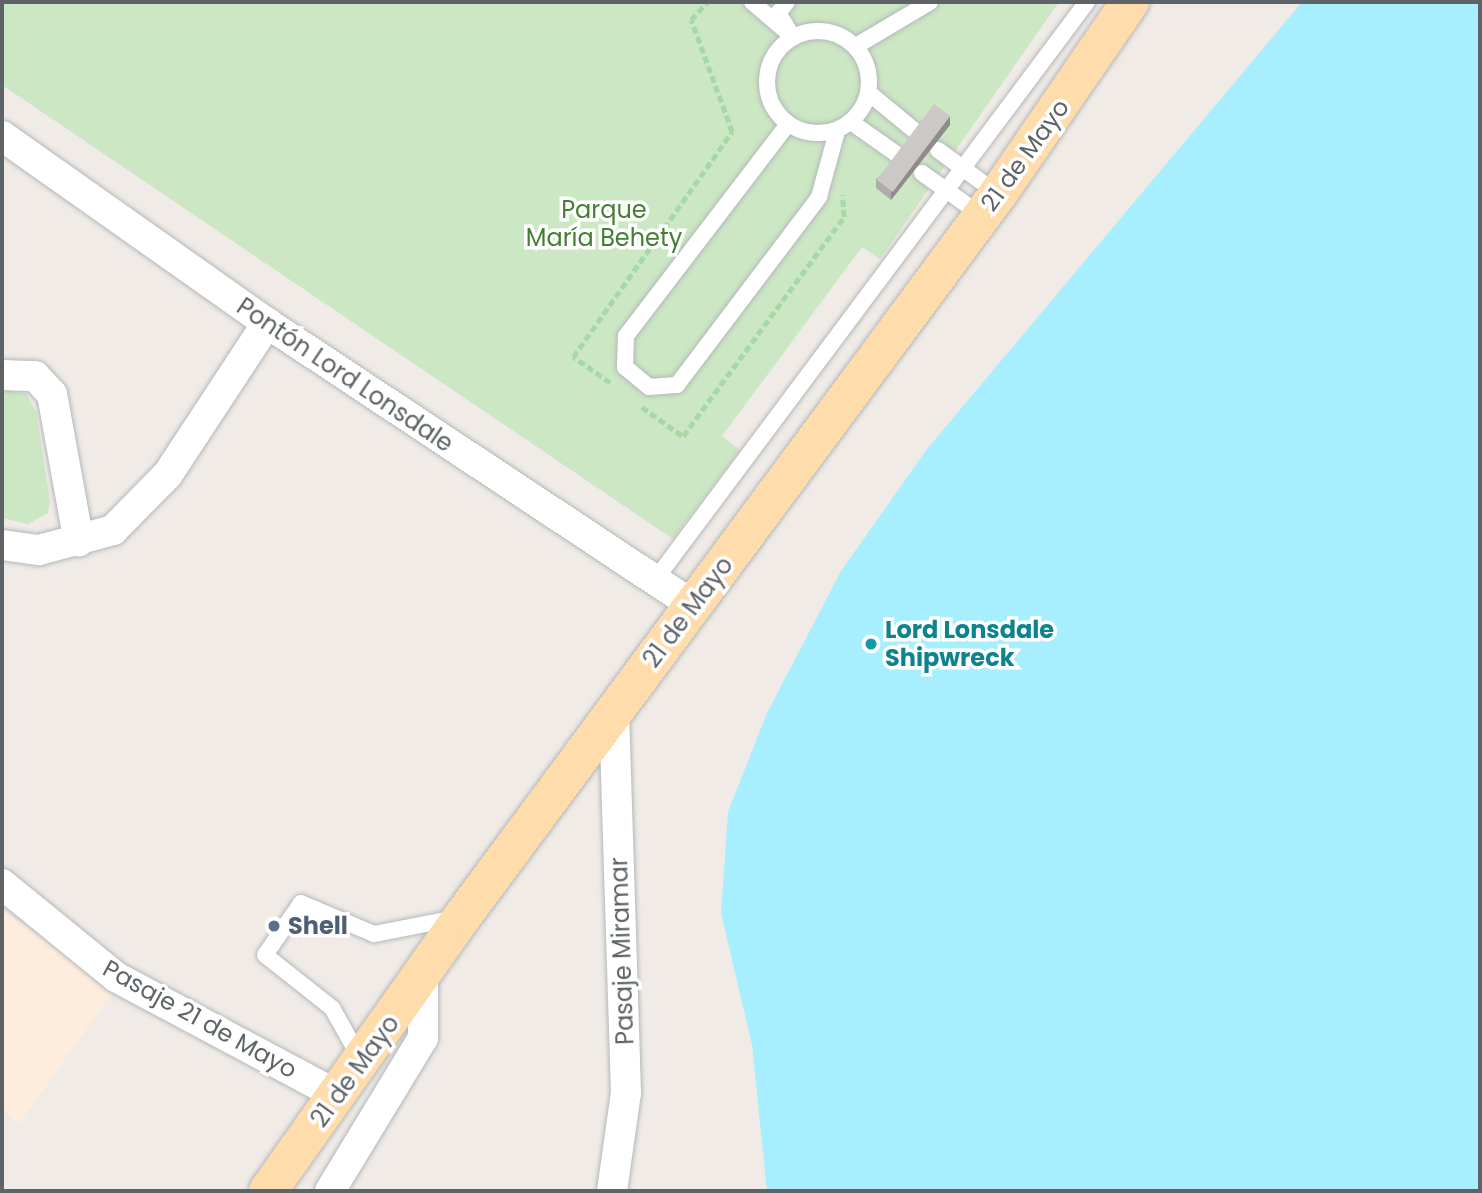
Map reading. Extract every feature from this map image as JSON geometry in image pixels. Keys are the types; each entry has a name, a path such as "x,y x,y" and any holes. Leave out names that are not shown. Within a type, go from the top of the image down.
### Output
{"main road":[{"name":"21 de Mayo","path":"268,1191 423,976 462,917 990,205 1111,35 1130,2"},
{"name":"21 de Mayo","path":"1111,35 1146,2"}],"street":[{"name":"Pontón Lord Lonsdale","path":"2,136 267,323 694,606"},
{"path":"2,545 39,550 79,542 113,530 168,474 267,323"},
{"path":"2,375 35,376 52,394 79,542"},
{"name":"Pasaje Miramar","path":"612,1191 626,1093 614,710"},
{"name":"Pasaje 21 de Mayo","path":"2,884 116,977 337,1096"},
{"path":"330,1191 423,1038 423,976"}],"lane":[{"path":"752,2 793,37"},
{"path":"787,2 778,13 793,37"},
{"path":"856,46 930,2"},
{"path":"655,580 964,172 1087,2"},
{"path":"826,30 856,46 870,76 869,93 851,122 836,131 803,131 788,124 768,96 766,79 770,62 793,37 826,30"},
{"path":"869,93 915,131"},
{"path":"851,122 895,153"},
{"path":"788,124 626,336 625,367 649,387 677,385 819,197 836,131"},
{"path":"937,150 964,172 990,205"},
{"path":"922,173 949,192 990,205"},
{"path":"362,1061 332,1008 265,955 301,903 374,934 462,917"}],"shaded area":[{"path":"2,910 115,989 19,1124 2,1110"}],"green space":[{"name":"Parque María Behety","path":"2,2 1059,2 880,259 862,247 722,436 740,450 673,539 2,85"},
{"path":"2,389 26,394 36,412 50,501 48,513 28,524 2,518"}],"water":[{"path":"1302,2 1480,2 1480,1191 767,1191 752,1045 721,913 728,812 767,713 841,571 927,449"}],"building":[{"path":"934,104 950,116 893,192 877,180"}],"place":[{"name":"Lord Lonsdale Shipwreck","path":"871,644"},
{"name":"Shell","path":"274,926"}]}
